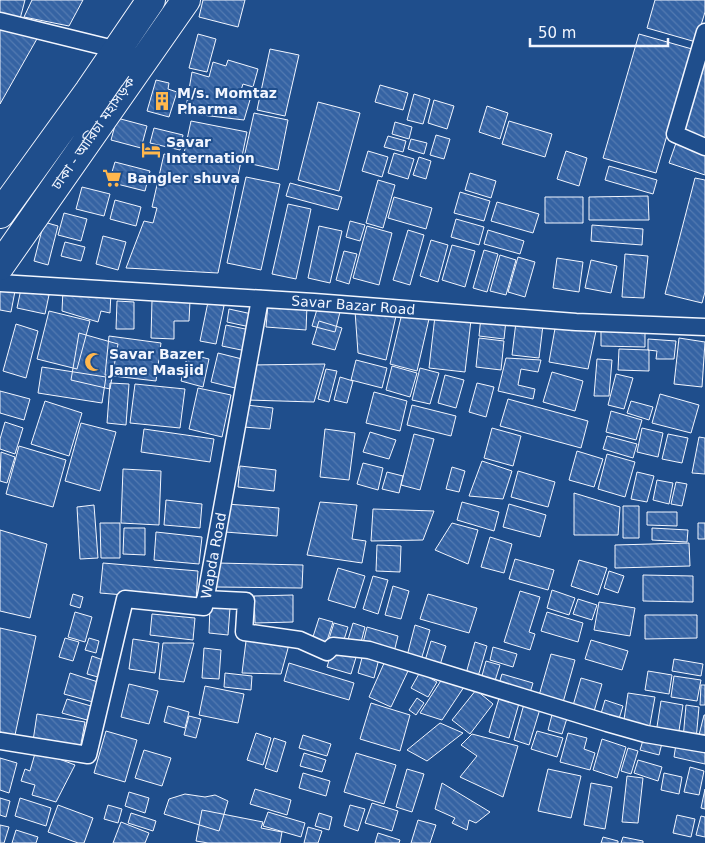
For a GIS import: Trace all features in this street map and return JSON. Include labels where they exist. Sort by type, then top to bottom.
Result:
[{"type":"highway","name":"ঢাকা - আরিচা মহাসড়ক","points":[[0,214],[118,50],[151,0]]},
{"type":"highway","name":"ঢাকা - আরিচা মহাসড়ক","points":[[0,266],[186,0]]},
{"type":"street","points":[[0,21],[118,50]]},
{"type":"street","points":[[705,32],[674,134],[705,147]]},
{"type":"street","name":"Savar Bazar Road","points":[[0,283],[260,299],[576,322],[705,327]]},
{"type":"street","name":"Wapda Road","points":[[0,741],[88,755],[125,599],[204,607],[260,299]]},
{"type":"street","points":[[205,599],[246,601],[244,632],[300,640],[327,652],[333,646],[369,650],[622,728],[705,744]]},
{"type":"building","points":[[0,0],[25,0],[20,19],[0,14]]},
{"type":"building","points":[[32,0],[83,0],[69,26],[24,17]]},
{"type":"building","points":[[203,0],[245,0],[238,27],[199,17]]},
{"type":"building","points":[[655,0],[705,0],[705,12],[696,42],[647,28]]},
{"type":"building","points":[[0,28],[38,37],[0,104]]},
{"type":"building","points":[[198,34],[216,39],[207,72],[189,68]]},
{"type":"building","points":[[639,34],[692,49],[656,173],[603,158]]},
{"type":"building","points":[[270,49],[299,55],[285,116],[257,110]]},
{"type":"building","points":[[705,54],[705,142],[681,131]]},
{"type":"building","points":[[228,60],[258,69],[253,87],[243,84],[241,90],[252,93],[244,120],[185,113],[192,72],[209,77],[213,62],[226,66]]},
{"type":"building","name":"M/s. Momtaz Pharma","points":[[156,80],[169,83],[168,89],[177,92],[169,117],[147,111]]},
{"type":"building","points":[[380,85],[408,93],[403,110],[375,102]]},
{"type":"building","points":[[414,94],[430,99],[423,124],[407,120]]},
{"type":"building","points":[[434,100],[454,106],[447,129],[428,123]]},
{"type":"building","points":[[318,102],[360,113],[339,191],[298,180]]},
{"type":"building","points":[[487,106],[508,113],[500,139],[479,132]]},
{"type":"building","points":[[254,113],[288,120],[278,170],[243,162]]},
{"type":"building","points":[[117,118],[147,126],[141,148],[111,140]]},
{"type":"building","points":[[191,121],[247,132],[218,273],[126,268],[144,221],[153,223],[157,208],[152,207],[164,154],[183,158]]},
{"type":"building","points":[[509,121],[552,134],[545,157],[502,144]]},
{"type":"building","points":[[395,122],[412,127],[409,139],[392,134]]},
{"type":"building","points":[[154,128],[183,135],[180,150],[150,143]]},
{"type":"building","points":[[436,135],[450,139],[444,159],[430,155]]},
{"type":"building","points":[[388,136],[406,141],[403,152],[384,147]]},
{"type":"building","points":[[411,139],[427,143],[424,154],[408,149]]},
{"type":"building","points":[[676,143],[705,152],[705,175],[669,163]]},
{"type":"building","points":[[368,151],[388,157],[382,177],[362,171]]},
{"type":"building","points":[[566,151],[587,158],[579,186],[557,179]]},
{"type":"building","points":[[394,153],[414,159],[408,179],[388,173]]},
{"type":"building","points":[[419,157],[431,161],[426,179],[413,175]]},
{"type":"building","points":[[115,162],[150,171],[145,191],[109,182]]},
{"type":"building","points":[[609,166],[657,180],[653,194],[605,180]]},
{"type":"building","points":[[470,173],[496,181],[491,198],[465,190]]},
{"type":"building","points":[[246,177],[280,184],[261,270],[227,263]]},
{"type":"building","points":[[695,178],[705,180],[705,292],[702,303],[665,294]]},
{"type":"building","points":[[378,180],[395,185],[383,228],[366,223]]},
{"type":"building","points":[[290,183],[342,197],[338,210],[286,196]]},
{"type":"building","points":[[82,187],[110,194],[104,216],[76,209]]},
{"type":"building","points":[[460,192],[490,201],[484,221],[454,213]]},
{"type":"building","points":[[648,196],[649,220],[589,220],[589,197]]},
{"type":"building","points":[[394,197],[432,208],[426,229],[388,218]]},
{"type":"building","points":[[545,197],[583,197],[583,223],[545,223]]},
{"type":"building","points":[[115,200],[141,207],[136,226],[110,219]]},
{"type":"building","points":[[497,202],[539,214],[533,233],[491,221]]},
{"type":"building","points":[[288,204],[311,209],[296,279],[272,274]]},
{"type":"building","points":[[64,213],[87,219],[81,241],[58,235]]},
{"type":"building","points":[[456,219],[484,227],[479,245],[451,237]]},
{"type":"building","points":[[350,221],[365,225],[360,241],[346,237]]},
{"type":"building","points":[[44,222],[58,226],[48,265],[34,261]]},
{"type":"building","points":[[592,225],[643,229],[642,245],[591,241]]},
{"type":"building","points":[[319,226],[342,231],[330,283],[308,278]]},
{"type":"building","points":[[367,226],[392,233],[379,285],[353,278]]},
{"type":"building","points":[[408,230],[424,235],[410,285],[393,280]]},
{"type":"building","points":[[488,230],[524,241],[520,254],[484,244]]},
{"type":"building","points":[[103,236],[126,242],[118,270],[96,264]]},
{"type":"building","points":[[431,240],[448,245],[438,282],[420,276]]},
{"type":"building","points":[[65,242],[85,247],[81,261],[61,256]]},
{"type":"building","points":[[452,245],[475,251],[465,287],[442,280]]},
{"type":"building","points":[[484,250],[498,254],[487,292],[473,288]]},
{"type":"building","points":[[344,251],[357,254],[349,284],[336,280]]},
{"type":"building","points":[[625,254],[648,256],[644,298],[622,297]]},
{"type":"building","points":[[500,255],[516,260],[506,295],[490,291]]},
{"type":"building","points":[[518,257],[535,262],[525,297],[508,292]]},
{"type":"building","points":[[557,258],[583,262],[579,292],[553,288]]},
{"type":"building","points":[[591,260],[617,266],[611,293],[585,288]]},
{"type":"building","points":[[0,288],[15,291],[11,312],[0,310]]},
{"type":"building","points":[[21,289],[49,295],[45,314],[17,308]]},
{"type":"building","points":[[63,290],[111,292],[110,313],[101,311],[98,322],[62,311]]},
{"type":"building","points":[[152,300],[190,301],[189,321],[174,321],[174,339],[151,338]]},
{"type":"building","points":[[117,301],[134,302],[134,329],[116,329]]},
{"type":"building","points":[[208,302],[224,306],[216,344],[200,341]]},
{"type":"building","points":[[268,304],[307,306],[306,330],[266,327]]},
{"type":"building","points":[[318,306],[340,312],[335,332],[312,326]]},
{"type":"building","points":[[229,309],[252,314],[250,327],[227,322]]},
{"type":"building","points":[[49,311],[90,321],[77,369],[37,359]]},
{"type":"building","points":[[355,311],[396,316],[386,360],[358,353]]},
{"type":"building","points":[[402,313],[429,319],[417,371],[390,364]]},
{"type":"building","points":[[435,316],[471,320],[465,372],[429,368]]},
{"type":"building","points":[[481,317],[506,320],[504,339],[479,336]]},
{"type":"building","points":[[319,321],[342,328],[335,350],[312,344]]},
{"type":"building","points":[[516,322],[543,325],[539,358],[512,355]]},
{"type":"building","points":[[556,323],[596,331],[588,369],[549,362]]},
{"type":"building","points":[[16,324],[38,331],[26,378],[3,371]]},
{"type":"building","points":[[226,325],[250,330],[246,351],[222,346]]},
{"type":"building","points":[[601,326],[645,327],[645,347],[601,346]]},
{"type":"building","name":"Savar Bazer Jame Masjid","points":[[79,333],[118,344],[110,389],[71,380]]},
{"type":"building","points":[[109,336],[161,343],[156,381],[105,375]]},
{"type":"building","points":[[479,338],[504,341],[501,370],[476,367]]},
{"type":"building","points":[[679,338],[705,342],[702,387],[674,384]]},
{"type":"building","points":[[648,339],[676,341],[674,359],[656,359],[657,351],[648,350]]},
{"type":"building","points":[[619,349],[649,350],[649,371],[618,370]]},
{"type":"building","points":[[218,353],[242,359],[235,388],[211,382]]},
{"type":"building","points":[[188,354],[209,359],[203,387],[181,381]]},
{"type":"building","points":[[506,358],[541,360],[538,372],[521,369],[518,385],[535,389],[533,399],[498,391]]},
{"type":"building","points":[[597,359],[612,360],[609,396],[594,396]]},
{"type":"building","points":[[356,360],[387,368],[382,388],[351,380]]},
{"type":"building","points":[[325,364],[314,402],[247,400],[250,365]]},
{"type":"building","points":[[392,366],[417,373],[410,397],[386,390]]},
{"type":"building","points":[[42,367],[106,377],[102,403],[38,393]]},
{"type":"building","points":[[420,368],[439,373],[430,404],[412,400]]},
{"type":"building","points":[[326,369],[337,371],[329,402],[318,399]]},
{"type":"building","points":[[552,372],[583,381],[575,411],[543,402]]},
{"type":"building","points":[[616,374],[633,378],[624,409],[608,405]]},
{"type":"building","points":[[445,375],[464,380],[456,408],[438,403]]},
{"type":"building","points":[[340,377],[353,381],[347,403],[334,400]]},
{"type":"building","points":[[110,383],[129,384],[126,425],[107,423]]},
{"type":"building","points":[[477,383],[494,387],[486,417],[469,412]]},
{"type":"building","points":[[135,384],[185,389],[180,428],[130,423]]},
{"type":"building","points":[[198,388],[231,395],[222,437],[189,429]]},
{"type":"building","points":[[0,391],[30,399],[24,420],[0,413]]},
{"type":"building","points":[[374,392],[407,401],[400,431],[366,423]]},
{"type":"building","points":[[660,394],[699,405],[691,433],[652,423]]},
{"type":"building","points":[[508,399],[588,421],[581,448],[500,426]]},
{"type":"building","points":[[45,401],[82,413],[69,456],[31,444]]},
{"type":"building","points":[[631,401],[653,407],[649,420],[627,413]]},
{"type":"building","points":[[246,405],[273,408],[270,429],[243,427]]},
{"type":"building","points":[[412,405],[456,416],[451,436],[407,425]]},
{"type":"building","points":[[611,411],[642,420],[636,440],[606,432]]},
{"type":"building","points":[[5,422],[23,428],[15,454],[0,449],[0,439]]},
{"type":"building","points":[[81,423],[116,432],[100,491],[65,481]]},
{"type":"building","points":[[492,428],[521,436],[513,466],[484,458]]},
{"type":"building","points":[[642,428],[663,433],[658,457],[637,452]]},
{"type":"building","points":[[144,429],[214,439],[210,462],[141,452]]},
{"type":"building","points":[[325,429],[355,433],[349,480],[320,477]]},
{"type":"building","points":[[370,432],[396,440],[389,459],[363,452]]},
{"type":"building","points":[[414,434],[434,439],[420,490],[401,485]]},
{"type":"building","points":[[668,434],[688,438],[682,463],[662,459]]},
{"type":"building","points":[[607,436],[637,444],[633,458],[603,449]]},
{"type":"building","points":[[699,437],[705,438],[705,474],[692,473]]},
{"type":"building","points":[[19,446],[66,460],[53,507],[6,494]]},
{"type":"building","points":[[577,451],[603,459],[594,487],[569,480]]},
{"type":"building","points":[[1,452],[15,457],[7,483],[0,481]]},
{"type":"building","points":[[607,454],[635,462],[625,497],[598,489]]},
{"type":"building","points":[[482,461],[512,471],[503,499],[469,496]]},
{"type":"building","points":[[363,463],[383,468],[378,490],[357,484]]},
{"type":"building","points":[[240,466],[276,470],[274,491],[238,487]]},
{"type":"building","points":[[452,467],[465,471],[459,492],[446,489]]},
{"type":"building","points":[[123,469],[161,471],[159,525],[121,523]]},
{"type":"building","points":[[518,471],[555,482],[548,507],[511,497]]},
{"type":"building","points":[[387,472],[403,476],[399,493],[382,489]]},
{"type":"building","points":[[637,472],[654,476],[647,502],[631,499]]},
{"type":"building","points":[[657,480],[673,483],[669,504],[653,500]]},
{"type":"building","points":[[676,482],[687,484],[682,506],[671,504]]},
{"type":"building","points":[[574,493],[620,507],[618,535],[574,535]]},
{"type":"building","points":[[166,500],[202,504],[200,528],[164,525]]},
{"type":"building","points":[[320,502],[357,505],[352,539],[366,541],[362,563],[307,555]]},
{"type":"building","points":[[462,502],[499,512],[494,531],[457,520]]},
{"type":"building","points":[[227,504],[279,508],[277,536],[225,532]]},
{"type":"building","points":[[509,504],[546,515],[540,537],[503,527]]},
{"type":"building","points":[[94,505],[98,558],[80,559],[77,507]]},
{"type":"building","points":[[623,506],[639,506],[639,538],[623,538]]},
{"type":"building","points":[[373,509],[434,511],[423,540],[371,541]]},
{"type":"building","points":[[647,512],[677,512],[677,526],[647,525]]},
{"type":"building","points":[[100,523],[120,523],[120,558],[101,558]]},
{"type":"building","points":[[452,523],[478,530],[468,564],[435,550]]},
{"type":"building","points":[[698,523],[705,523],[705,539],[698,539]]},
{"type":"building","points":[[124,528],[145,528],[145,555],[123,554]]},
{"type":"building","points":[[652,528],[688,530],[687,542],[652,540]]},
{"type":"building","points":[[0,530],[47,544],[30,618],[0,611]]},
{"type":"building","points":[[156,532],[202,537],[199,564],[154,560]]},
{"type":"building","points":[[490,537],[512,544],[504,573],[481,567]]},
{"type":"building","points":[[689,543],[690,566],[615,568],[615,545]]},
{"type":"building","points":[[377,545],[401,546],[400,572],[376,571]]},
{"type":"building","points":[[515,559],[554,570],[548,590],[509,579]]},
{"type":"building","points":[[579,560],[607,568],[598,595],[571,586]]},
{"type":"building","points":[[103,563],[198,571],[196,601],[100,593]]},
{"type":"building","points":[[217,563],[303,565],[302,588],[216,587]]},
{"type":"building","points":[[338,568],[365,576],[355,608],[328,600]]},
{"type":"building","points":[[609,571],[624,576],[618,593],[604,588]]},
{"type":"building","points":[[643,575],[693,576],[693,602],[643,601]]},
{"type":"building","points":[[373,576],[388,580],[378,614],[363,609]]},
{"type":"building","points":[[393,586],[409,591],[401,619],[385,615]]},
{"type":"building","points":[[552,590],[575,598],[569,615],[547,608]]},
{"type":"building","points":[[520,591],[540,597],[529,632],[535,634],[530,650],[504,642]]},
{"type":"building","points":[[73,594],[83,597],[80,608],[70,605]]},
{"type":"building","points":[[428,594],[477,608],[469,633],[420,619]]},
{"type":"building","points":[[293,595],[293,622],[255,623],[254,596]]},
{"type":"building","points":[[578,599],[597,605],[592,620],[573,614]]},
{"type":"building","points":[[599,602],[635,608],[630,636],[594,630]]},
{"type":"building","points":[[210,606],[230,608],[228,635],[209,633]]},
{"type":"building","points":[[75,612],[92,617],[85,642],[68,637]]},
{"type":"building","points":[[547,612],[583,623],[578,642],[541,631]]},
{"type":"building","points":[[152,614],[195,618],[193,640],[150,635]]},
{"type":"building","points":[[645,615],[697,615],[697,638],[645,639]]},
{"type":"building","points":[[319,618],[333,622],[325,647],[311,643]]},
{"type":"building","points":[[334,623],[348,627],[342,646],[328,642]]},
{"type":"building","points":[[353,623],[365,627],[360,646],[347,643]]},
{"type":"building","points":[[415,625],[430,630],[421,660],[407,656]]},
{"type":"building","points":[[367,627],[398,636],[394,652],[363,643]]},
{"type":"building","points":[[0,628],[36,636],[15,735],[0,732]]},
{"type":"building","points":[[65,638],[79,642],[73,661],[59,657]]},
{"type":"building","points":[[89,638],[99,641],[96,653],[85,650]]},
{"type":"building","points":[[133,639],[159,643],[155,673],[129,669]]},
{"type":"building","points":[[591,640],[628,651],[622,670],[585,659]]},
{"type":"building","points":[[246,641],[290,641],[281,674],[242,673]]},
{"type":"building","points":[[431,641],[446,646],[439,668],[424,664]]},
{"type":"building","points":[[475,642],[487,646],[477,680],[465,677]]},
{"type":"building","points":[[163,643],[194,643],[184,682],[159,679]]},
{"type":"building","points":[[333,647],[357,654],[351,674],[327,667]]},
{"type":"building","points":[[493,647],[517,654],[513,667],[490,660]]},
{"type":"building","points":[[204,648],[221,650],[219,679],[202,678]]},
{"type":"building","points":[[363,654],[379,659],[374,678],[358,673]]},
{"type":"building","points":[[551,654],[575,660],[562,706],[538,699]]},
{"type":"building","points":[[92,656],[103,660],[98,677],[87,674]]},
{"type":"building","points":[[674,659],[703,664],[701,676],[672,671]]},
{"type":"building","points":[[385,661],[408,671],[391,707],[369,697]]},
{"type":"building","points":[[486,661],[500,665],[493,687],[480,683]]},
{"type":"building","points":[[289,663],[354,683],[349,700],[284,681]]},
{"type":"building","points":[[648,671],[672,675],[669,694],[645,690]]},
{"type":"building","points":[[420,672],[437,682],[428,697],[411,688]]},
{"type":"building","points":[[70,673],[98,682],[93,702],[64,694]]},
{"type":"building","points":[[225,673],[252,676],[251,690],[224,687]]},
{"type":"building","points":[[502,674],[533,683],[529,696],[498,687]]},
{"type":"building","points":[[444,676],[466,684],[442,720],[420,713]]},
{"type":"building","points":[[674,676],[701,680],[697,701],[671,697]]},
{"type":"building","points":[[581,678],[602,684],[593,715],[572,709]]},
{"type":"building","points":[[129,684],[158,691],[149,724],[121,717]]},
{"type":"building","points":[[701,685],[705,685],[705,705],[700,705]]},
{"type":"building","points":[[205,686],[244,694],[238,723],[199,715]]},
{"type":"building","points":[[476,690],[493,704],[470,734],[452,720]]},
{"type":"building","points":[[628,693],[655,697],[649,730],[623,726]]},
{"type":"building","points":[[500,695],[520,700],[509,738],[489,732]]},
{"type":"building","points":[[417,698],[424,703],[416,715],[409,710]]},
{"type":"building","points":[[67,699],[91,706],[87,720],[62,713]]},
{"type":"building","points":[[605,700],[623,706],[618,722],[600,717]]},
{"type":"building","points":[[661,701],[683,705],[678,737],[656,733]]},
{"type":"building","points":[[371,703],[410,715],[400,751],[360,739]]},
{"type":"building","points":[[524,704],[540,709],[529,745],[514,740]]},
{"type":"building","points":[[686,705],[699,707],[696,740],[683,739]]},
{"type":"building","points":[[168,706],[189,712],[185,728],[164,722]]},
{"type":"building","points":[[553,711],[568,715],[562,734],[548,730]]},
{"type":"building","points":[[37,714],[85,722],[80,749],[33,741]]},
{"type":"building","points":[[705,715],[705,736],[699,735]]},
{"type":"building","points":[[189,716],[201,719],[196,738],[184,735]]},
{"type":"building","points":[[440,723],[463,733],[427,761],[407,750]]},
{"type":"building","points":[[106,731],[137,740],[125,782],[94,773]]},
{"type":"building","points":[[537,731],[563,738],[557,757],[531,749]]},
{"type":"building","points":[[256,733],[271,738],[263,765],[247,760]]},
{"type":"building","points":[[568,733],[587,738],[584,749],[595,753],[590,770],[560,762]]},
{"type":"building","points":[[472,734],[518,746],[503,797],[460,777],[477,756],[461,745]]},
{"type":"building","points":[[303,735],[331,744],[327,756],[299,748]]},
{"type":"building","points":[[644,737],[662,743],[659,755],[640,750]]},
{"type":"building","points":[[274,738],[286,742],[277,772],[265,768]]},
{"type":"building","points":[[602,739],[626,747],[617,778],[593,770]]},
{"type":"building","points":[[676,744],[705,751],[705,764],[674,757]]},
{"type":"building","points":[[628,748],[638,751],[631,774],[621,771]]},
{"type":"building","points":[[36,750],[75,765],[56,802],[32,795],[35,785],[21,781],[25,769],[30,771]]},
{"type":"building","points":[[144,750],[171,758],[162,786],[135,778]]},
{"type":"building","points":[[304,753],[326,760],[322,772],[300,766]]},
{"type":"building","points":[[356,753],[396,765],[384,804],[344,792]]},
{"type":"building","points":[[0,758],[17,763],[9,793],[0,790]]},
{"type":"building","points":[[638,760],[662,767],[658,781],[634,773]]},
{"type":"building","points":[[690,767],[704,771],[699,795],[684,792]]},
{"type":"building","points":[[407,769],[424,774],[412,812],[396,807]]},
{"type":"building","points":[[548,769],[581,776],[571,818],[538,811]]},
{"type":"building","points":[[303,773],[330,781],[326,796],[299,788]]},
{"type":"building","points":[[664,773],[682,777],[679,794],[661,790]]},
{"type":"building","points":[[627,776],[643,778],[638,823],[622,822]]},
{"type":"building","points":[[442,783],[490,812],[476,823],[469,820],[467,830],[452,823],[455,818],[435,809]]},
{"type":"building","points":[[591,783],[612,787],[605,829],[584,825]]},
{"type":"building","points":[[255,789],[291,800],[287,815],[250,804]]},
{"type":"building","points":[[705,789],[705,809],[701,808]]},
{"type":"building","points":[[129,792],[149,798],[145,813],[125,806]]},
{"type":"building","points":[[185,794],[205,797],[215,795],[228,801],[219,831],[164,814],[169,799]]},
{"type":"building","points":[[0,798],[10,801],[6,817],[0,815]]},
{"type":"building","points":[[20,798],[51,808],[46,826],[15,816]]},
{"type":"building","points":[[372,803],[398,811],[392,831],[365,823]]},
{"type":"building","points":[[58,805],[93,818],[84,843],[78,843],[48,832]]},
{"type":"building","points":[[108,805],[122,809],[118,823],[104,819]]},
{"type":"building","points":[[350,805],[365,809],[358,831],[344,826]]},
{"type":"building","points":[[202,810],[263,822],[261,828],[282,832],[280,843],[208,843],[196,841]]},
{"type":"building","points":[[268,812],[305,823],[301,837],[263,826]]},
{"type":"building","points":[[131,813],[156,821],[153,831],[128,823]]},
{"type":"building","points":[[319,813],[332,817],[329,830],[315,826]]},
{"type":"building","points":[[677,815],[695,819],[691,837],[673,833]]},
{"type":"building","points":[[701,816],[705,817],[705,837],[696,835]]},
{"type":"building","points":[[418,820],[436,825],[430,843],[411,843]]},
{"type":"building","points":[[121,822],[149,833],[145,843],[113,843]]},
{"type":"building","points":[[0,825],[9,827],[4,843],[0,843]]},
{"type":"building","points":[[308,827],[322,831],[318,843],[304,843]]},
{"type":"building","points":[[16,830],[38,837],[36,843],[12,843]]},
{"type":"building","points":[[378,833],[400,840],[399,843],[375,843]]},
{"type":"building","points":[[603,837],[618,841],[618,843],[601,843]]},
{"type":"building","points":[[623,837],[643,841],[643,843],[621,843]]},
{"type":"place","name":"M/s. Momtaz Pharma","points":[[162,101]]},
{"type":"place","name":"Savar Internation","points":[[151,150]]},
{"type":"place","name":"Bangler shuva","points":[[112,178]]},
{"type":"place","name":"Savar Bazer Jame Masjid","points":[[94,362]]}]
